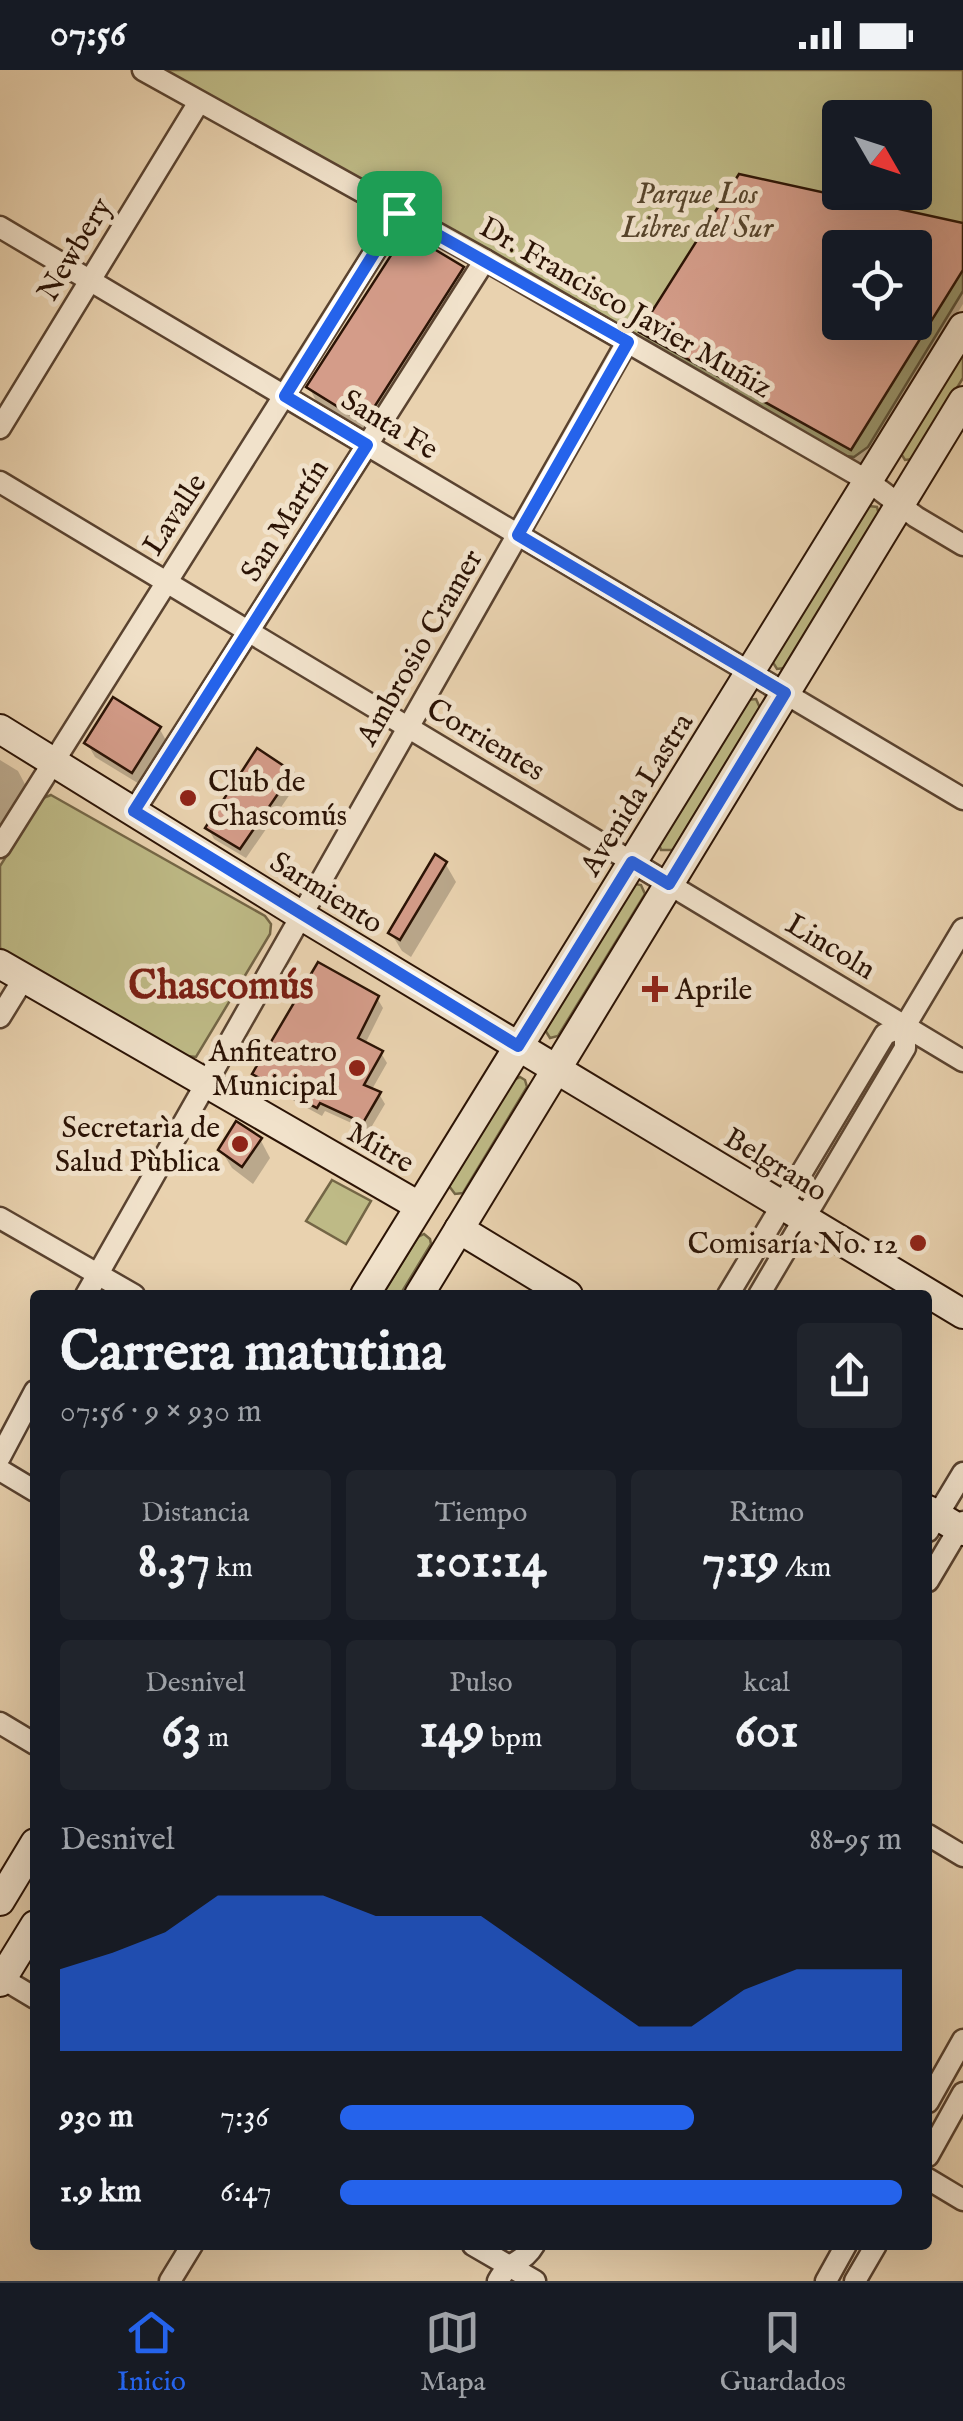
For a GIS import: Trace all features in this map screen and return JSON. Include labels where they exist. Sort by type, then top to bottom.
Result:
[{"type":"main road","name":"Avenida Lastra","points":[[368,1290],[963,327]]},
{"type":"main road","points":[[422,1290],[963,402]]},
{"type":"main road","name":"Sarmiento","points":[[0,729],[556,1070]]},
{"type":"main road","name":"Mitre","points":[[12,971],[419,1206],[418,1219],[429,1231],[446,1236],[459,1229]]},
{"type":"main road","name":"Belgrano","points":[[556,1070],[923,1290]]},
{"type":"main road","points":[[459,1229],[560,1290]]},
{"type":"main road","name":"Belgrano","points":[[932,1295],[963,1314]]},
{"type":"main road","points":[[0,1901],[30,1851]]},
{"type":"main road","points":[[1,1979],[30,1933]]},
{"type":"street","name":"Dr. Francisco Javier Muñiz","points":[[143,70],[628,342],[868,481],[963,544]]},
{"type":"street","name":"Newbery","points":[[0,428],[199,102]]},
{"type":"street","name":"Lavalle","points":[[0,848],[399,213]]},
{"type":"street","name":"Santa Fe","points":[[0,227],[963,799]]},
{"type":"street","name":"San Martín","points":[[134,811],[484,260]]},
{"type":"street","name":"Ambrosio Cramer","points":[[89,1290],[628,342]]},
{"type":"street","name":"Corrientes","points":[[0,482],[669,884]]},
{"type":"street","name":"Lincoln","points":[[669,884],[963,1060]]},
{"type":"street","points":[[732,1290],[793,1212],[905,1048],[905,1026],[963,929]]},
{"type":"street","points":[[0,1017],[12,971]]},
{"type":"street","points":[[761,1290],[793,1212]]},
{"type":"street","points":[[0,1218],[125,1290]]},
{"type":"street","points":[[0,1456],[30,1400]]},
{"type":"street","points":[[0,1470],[30,1488]]},
{"type":"street","points":[[932,1568],[963,1473]]},
{"type":"street","points":[[0,1723],[30,1741]]},
{"type":"street","points":[[932,1837],[963,1856]]},
{"type":"street","points":[[1,1979],[30,1995]]},
{"type":"street","points":[[932,2095],[963,2040]]},
{"type":"street","points":[[932,2149],[963,2093]]},
{"type":"street","points":[[932,2181],[963,2200]]},
{"type":"street","points":[[170,2281],[189,2250]]},
{"type":"street","points":[[502,2263],[528,2256],[531,2250]]},
{"type":"street","points":[[826,2281],[843,2250]]},
{"type":"street","points":[[855,2281],[873,2250]]},
{"type":"street","points":[[502,2263],[535,2281]]},
{"type":"green space","name":"Parque Los Libres del Sur","points":[[162,70],[963,70],[963,291],[868,447],[854,457],[846,456]]},
{"type":"green space","points":[[963,349],[963,378],[913,459],[905,460],[900,452]]},
{"type":"green space","points":[[869,506],[877,507],[879,515],[785,668],[777,669],[772,661]]},
{"type":"green space","points":[[756,699],[760,708],[673,850],[661,850],[659,844],[747,700]]},
{"type":"green space","points":[[51,795],[265,916],[271,924],[270,934],[196,1057],[187,1056],[0,948],[0,866],[43,798]]},
{"type":"green space","points":[[635,884],[641,885],[645,894],[558,1036],[550,1038],[545,1030]]},
{"type":"green space","points":[[520,1077],[527,1087],[463,1193],[455,1194],[449,1186],[514,1080]]},
{"type":"green space","points":[[332,1180],[371,1201],[346,1244],[306,1221]]},
{"type":"green space","points":[[424,1234],[431,1244],[403,1290],[385,1290],[418,1237]]},
{"type":"building","points":[[739,174],[822,192],[822,210],[904,210],[963,223],[963,270],[932,320],[932,230],[822,230],[822,340],[919,340],[851,450],[639,332]]},
{"type":"building","points":[[406,232],[464,267],[364,423],[306,387]]},
{"type":"building","points":[[113,697],[161,727],[132,773],[84,743]]},
{"type":"building","points":[[257,748],[293,772],[240,849],[205,828]]},
{"type":"building","points":[[435,854],[447,862],[400,940],[388,933]]},
{"type":"building","points":[[318,962],[379,996],[358,1038],[383,1051],[364,1085],[381,1092],[363,1123],[320,1103],[317,1108],[252,1074]]},
{"type":"building","name":"Secretarìa de Salud Pùblica","points":[[236,1121],[262,1138],[242,1167],[218,1150]]},
{"type":"place","name":"Club de Chascomús","points":[[188,798]]},
{"type":"place","name":"Aprile","points":[[655,989]]},
{"type":"place","name":"Anfiteatro Municipal","points":[[357,1068]]},
{"type":"place","name":"Secretarìa de Salud Pùblica","points":[[240,1144]]},
{"type":"place","name":"Comisaría No. 12","points":[[918,1243]]},
{"type":"district","name":"Chascomús","points":[[221,984]]},
{"type":"route","points":[[399,213],[628,342],[518,535],[785,693],[669,884],[632,862],[518,1046],[134,811],[367,445],[285,396],[399,213]]}]
